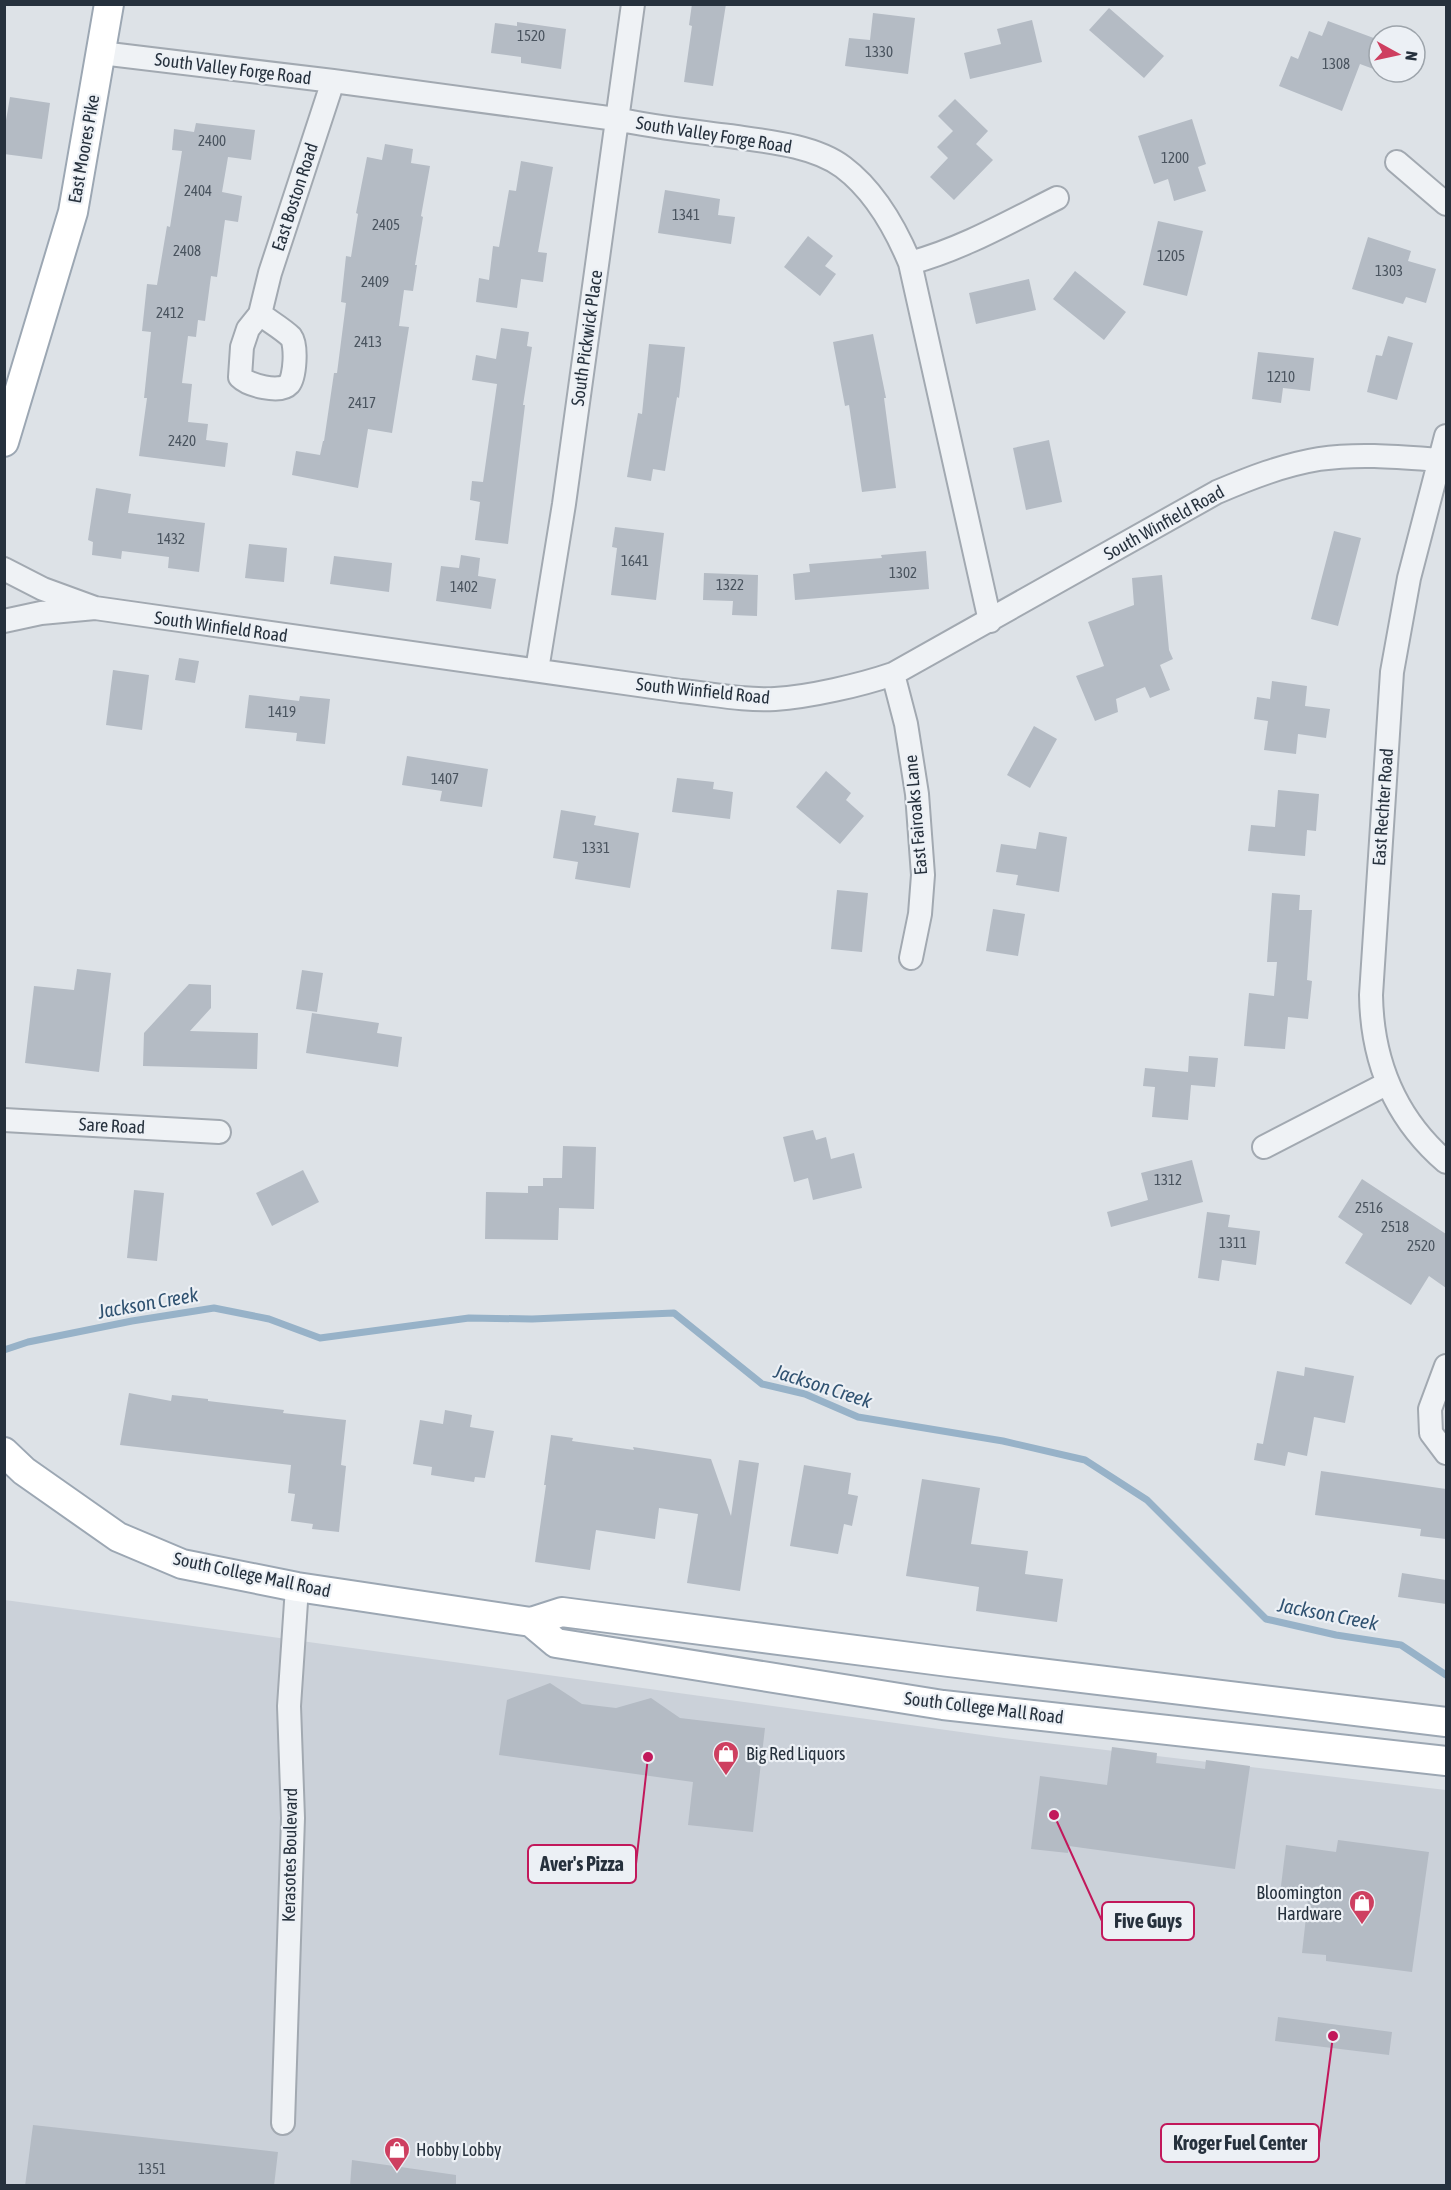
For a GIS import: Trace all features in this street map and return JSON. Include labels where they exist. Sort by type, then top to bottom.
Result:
[{"type":"main road","name":"East Moores Pike","points":[[4,442],[73,212],[109,4]]},
{"type":"main road","name":"East Moores Pike","points":[[4,379],[49,290]]},
{"type":"main road","name":"South College Mall Road","points":[[7,1458],[118,1537],[182,1564],[297,1587],[531,1622],[562,1612],[949,1662],[1446,1722]]},
{"type":"main road","name":"South College Mall Road","points":[[531,1622],[556,1643],[944,1705],[1446,1761]]},
{"type":"main road","points":[[944,1705],[949,1662]]},
{"type":"street","name":"South Pickwick Place","points":[[537,670],[567,481],[633,4]]},
{"type":"street","name":"South Valley Forge Road","points":[[101,53],[333,81],[767,141],[793,147],[842,166],[876,201],[900,238],[910,263],[990,621]]},
{"type":"street","name":"East Boston Road","points":[[260,314],[270,273],[333,81]]},
{"type":"street","points":[[1397,162],[1446,204]]},
{"type":"street","points":[[910,263],[934,257],[967,243],[1057,198]]},
{"type":"street","name":"East Rechter Road","points":[[1446,436],[1409,578],[1392,672],[1371,995],[1375,1046],[1388,1083],[1411,1125],[1430,1148],[1446,1162]]},
{"type":"street","name":"South Winfield Road","points":[[4,570],[43,589],[95,608],[128,615],[681,691],[752,699],[776,699],[871,681],[893,674],[1217,492],[1256,476],[1319,459],[1380,456],[1440,460]]},
{"type":"street","name":"South Winfield Road","points":[[4,621],[41,613],[95,608]]},
{"type":"street","name":"East Fairoaks Lane","points":[[893,674],[906,724],[917,794],[923,875],[920,914],[910,958]]},
{"type":"street","points":[[1264,1147],[1388,1083]]},
{"type":"street","name":"Sare Road","points":[[4,1120],[219,1132]]},
{"type":"street","points":[[1446,1366],[1430,1409],[1431,1433],[1446,1453]]},
{"type":"street","name":"Kerasotes Boulevard","points":[[283,2123],[293,1818],[289,1706],[297,1587]]},
{"type":"shaded area","points":[[5,1600],[1004,1738],[1446,1790],[1446,2185],[5,2186]]},
{"type":"building","points":[[692,4],[726,4],[713,86],[684,82],[692,26],[689,25]]},
{"type":"building","points":[[1109,8],[1164,56],[1144,78],[1089,30]]},
{"type":"building","points":[[873,13],[915,18],[908,74],[845,66],[849,38],[870,40]]},
{"type":"building","points":[[1032,20],[1042,62],[970,79],[964,53],[1001,44],[997,29]]},
{"type":"building","points":[[1328,21],[1367,36],[1367,67],[1360,64],[1342,111],[1279,86],[1291,56],[1298,59],[1309,31],[1322,36]]},
{"type":"building","points":[[517,22],[566,29],[561,69],[521,63],[521,57],[491,53],[495,23],[517,26]]},
{"type":"building","points":[[10,97],[50,103],[42,159],[4,154],[4,132]]},
{"type":"building","points":[[955,99],[988,131],[976,144],[993,160],[954,200],[930,177],[948,158],[937,147],[953,131],[938,116]]},
{"type":"building","points":[[1192,119],[1206,164],[1198,167],[1206,191],[1174,201],[1168,179],[1154,184],[1138,136]]},
{"type":"building","points":[[196,123],[255,130],[251,160],[228,157],[222,192],[242,196],[238,222],[225,220],[217,277],[211,276],[205,321],[198,320],[196,337],[188,336],[182,383],[192,384],[188,422],[208,424],[206,440],[228,443],[225,467],[139,456],[147,398],[144,398],[151,332],[142,331],[147,284],[157,285],[167,226],[170,227],[182,151],[172,150],[174,129],[194,132]]},
{"type":"building","points":[[385,144],[413,149],[411,163],[430,166],[421,216],[423,217],[413,291],[404,290],[399,326],[409,327],[392,433],[368,429],[358,488],[292,475],[296,451],[320,455],[324,441],[334,373],[337,373],[346,303],[341,302],[346,256],[351,257],[358,214],[356,213],[367,157],[382,160]]},
{"type":"building","points":[[521,161],[553,167],[538,252],[547,253],[543,282],[521,279],[517,308],[476,302],[479,278],[489,280],[493,246],[499,247],[509,190],[516,191]]},
{"type":"building","points":[[665,190],[720,199],[718,215],[735,217],[731,244],[658,233]]},
{"type":"building","points":[[1158,221],[1203,231],[1187,296],[1143,285]]},
{"type":"building","points":[[808,236],[833,256],[825,266],[836,274],[820,296],[784,267]]},
{"type":"building","points":[[1368,237],[1411,251],[1408,261],[1436,269],[1426,303],[1406,297],[1403,304],[1352,289]]},
{"type":"building","points":[[1075,271],[1126,312],[1104,340],[1053,299]]},
{"type":"building","points":[[1029,279],[1036,310],[976,324],[969,293]]},
{"type":"building","points":[[501,328],[529,332],[527,346],[532,347],[523,405],[525,405],[508,544],[475,540],[480,502],[470,500],[472,481],[483,482],[497,384],[472,380],[476,355],[496,359]]},
{"type":"building","points":[[873,334],[886,398],[884,398],[896,488],[862,492],[849,405],[845,406],[833,342]]},
{"type":"building","points":[[1388,336],[1413,343],[1397,400],[1367,392],[1376,355],[1382,356]]},
{"type":"building","points":[[649,344],[685,347],[679,398],[677,397],[665,471],[653,469],[651,481],[627,477],[638,413],[642,414]]},
{"type":"building","points":[[1258,352],[1314,358],[1310,391],[1283,388],[1281,403],[1252,399]]},
{"type":"building","points":[[1049,440],[1062,502],[1026,510],[1013,448]]},
{"type":"building","points":[[96,488],[131,494],[128,513],[205,523],[199,572],[168,568],[169,557],[122,551],[121,559],[92,555],[93,542],[88,540]]},
{"type":"building","points":[[615,527],[664,533],[656,600],[611,595],[617,548],[612,547]]},
{"type":"building","points":[[1334,531],[1361,538],[1338,626],[1311,619]]},
{"type":"building","points":[[249,544],[287,548],[284,582],[245,578]]},
{"type":"building","points":[[926,551],[929,589],[795,600],[793,574],[810,572],[809,564],[882,558],[881,555]]},
{"type":"building","points":[[461,555],[480,558],[478,576],[496,579],[491,609],[436,601],[441,566],[459,568]]},
{"type":"building","points":[[334,556],[392,563],[389,592],[330,584]]},
{"type":"building","points":[[704,573],[758,575],[757,616],[732,615],[733,601],[703,600]]},
{"type":"building","points":[[1162,575],[1169,650],[1173,659],[1160,665],[1170,690],[1150,698],[1145,687],[1116,699],[1118,712],[1095,721],[1076,676],[1104,666],[1088,622],[1134,605],[1132,578]]},
{"type":"building","points":[[179,658],[199,661],[195,683],[175,680]]},
{"type":"building","points":[[113,670],[149,675],[142,730],[106,725]]},
{"type":"building","points":[[1272,681],[1307,686],[1305,706],[1330,709],[1326,738],[1298,734],[1296,754],[1264,750],[1268,721],[1254,719],[1257,697],[1270,699]]},
{"type":"building","points":[[249,695],[299,701],[300,696],[330,699],[325,744],[296,741],[297,733],[245,728]]},
{"type":"building","points":[[1034,726],[1057,739],[1030,788],[1007,775]]},
{"type":"building","points":[[407,756],[488,769],[482,807],[440,801],[442,791],[402,785]]},
{"type":"building","points":[[826,771],[851,793],[846,800],[864,816],[840,844],[796,807]]},
{"type":"building","points":[[677,778],[714,782],[713,789],[733,792],[730,819],[672,812]]},
{"type":"building","points":[[1278,790],[1319,794],[1316,831],[1307,830],[1305,856],[1248,851],[1251,825],[1275,827]]},
{"type":"building","points":[[561,810],[596,816],[594,825],[639,833],[630,888],[575,879],[578,862],[553,858]]},
{"type":"building","points":[[1039,832],[1067,837],[1059,892],[1016,885],[1018,875],[996,872],[1001,844],[1036,849]]},
{"type":"building","points":[[837,890],[868,893],[862,952],[831,949]]},
{"type":"building","points":[[1272,893],[1300,895],[1299,910],[1312,910],[1307,980],[1312,981],[1308,1019],[1288,1017],[1285,1049],[1244,1046],[1249,993],[1274,996],[1277,962],[1267,962]]},
{"type":"building","points":[[993,909],[1025,914],[1018,956],[986,951]]},
{"type":"building","points":[[77,969],[111,973],[99,1072],[25,1063],[34,986],[74,990]]},
{"type":"building","points":[[302,970],[323,973],[317,1012],[296,1009]]},
{"type":"building","points":[[189,984],[211,985],[211,1008],[190,1031],[258,1033],[257,1069],[143,1066],[144,1033]]},
{"type":"building","points":[[312,1013],[379,1023],[377,1033],[402,1037],[398,1067],[306,1053]]},
{"type":"building","points":[[1189,1056],[1218,1058],[1215,1087],[1191,1085],[1188,1120],[1152,1117],[1155,1087],[1143,1086],[1145,1068],[1188,1072]]},
{"type":"building","points":[[813,1130],[816,1140],[826,1137],[831,1159],[854,1153],[862,1188],[813,1200],[808,1178],[794,1182],[783,1137]]},
{"type":"building","points":[[563,1146],[596,1147],[594,1209],[559,1208],[558,1240],[485,1239],[486,1192],[528,1193],[528,1186],[543,1186],[543,1178],[562,1178]]},
{"type":"building","points":[[1192,1160],[1203,1202],[1111,1227],[1107,1212],[1148,1200],[1141,1173]]},
{"type":"building","points":[[303,1170],[319,1202],[272,1226],[256,1193]]},
{"type":"building","points":[[1362,1179],[1446,1234],[1446,1288],[1429,1276],[1411,1305],[1345,1263],[1363,1234],[1338,1217]]},
{"type":"building","points":[[134,1190],[164,1193],[157,1261],[127,1258]]},
{"type":"building","points":[[1207,1212],[1230,1215],[1228,1227],[1260,1231],[1256,1265],[1222,1260],[1219,1281],[1198,1278]]},
{"type":"building","points":[[1305,1367],[1354,1376],[1345,1423],[1314,1417],[1307,1456],[1288,1452],[1285,1466],[1254,1460],[1257,1443],[1263,1444],[1277,1371],[1304,1376]]},
{"type":"building","points":[[129,1393],[171,1401],[172,1395],[208,1399],[208,1401],[284,1410],[283,1413],[346,1420],[341,1465],[346,1466],[339,1532],[312,1529],[313,1524],[291,1521],[295,1494],[288,1493],[291,1465],[120,1445]]},
{"type":"building","points":[[445,1410],[472,1415],[470,1427],[494,1431],[485,1478],[475,1477],[474,1482],[431,1475],[432,1467],[413,1464],[420,1420],[443,1424]]},
{"type":"building","points":[[551,1435],[573,1438],[572,1441],[634,1450],[633,1447],[711,1459],[731,1516],[739,1460],[759,1463],[740,1591],[687,1583],[698,1514],[659,1508],[655,1539],[596,1530],[590,1570],[535,1562]]},
{"type":"building","points":[[804,1465],[851,1473],[848,1494],[858,1496],[852,1526],[844,1524],[838,1554],[790,1546]]},
{"type":"building","points":[[1321,1471],[1446,1489],[1446,1539],[1420,1536],[1421,1529],[1315,1515]]},
{"type":"building","points":[[922,1479],[980,1488],[971,1544],[1028,1551],[1025,1574],[1063,1579],[1057,1622],[976,1611],[979,1587],[906,1576]]},
{"type":"building","points":[[1402,1573],[1446,1580],[1446,1604],[1398,1597]]},
{"type":"building","points":[[550,1683],[582,1704],[616,1708],[651,1698],[680,1718],[765,1728],[753,1832],[688,1825],[693,1782],[499,1755],[507,1700]]},
{"type":"building","points":[[1112,1747],[1157,1753],[1156,1763],[1205,1769],[1206,1760],[1250,1766],[1235,1869],[1069,1846],[1068,1853],[1031,1849],[1040,1776],[1107,1785]]},
{"type":"building","name":"Bloomington Hardware","points":[[1338,1840],[1429,1852],[1412,1972],[1326,1961],[1326,1955],[1302,1953],[1308,1899],[1280,1894],[1286,1845],[1336,1852]]},
{"type":"building","points":[[1278,2017],[1392,2032],[1389,2055],[1275,2041]]},
{"type":"building","points":[[33,2125],[278,2152],[274,2186],[25,2186]]},
{"type":"building","name":"Hobby Lobby","points":[[352,2160],[456,2175],[456,2186],[350,2186]]},
{"type":"waterway","name":"Jackson Creek","points":[[4,1350],[28,1342],[132,1321],[214,1308],[269,1319],[320,1338],[469,1318],[532,1319],[674,1313],[762,1384],[805,1394],[858,1417],[1003,1441],[1085,1460],[1147,1500],[1266,1619],[1336,1635],[1401,1645],[1446,1675]]},
{"type":"place","name":"Aver's Pizza","points":[[648,1757]]},
{"type":"place","name":"Big Red Liquors","points":[[726,1777]]},
{"type":"place","name":"Five Guys","points":[[1054,1815]]},
{"type":"place","name":"Bloomington Hardware","points":[[1362,1926]]},
{"type":"place","name":"Kroger Fuel Center","points":[[1333,2036]]},
{"type":"place","name":"Hobby Lobby","points":[[397,2173]]}]
